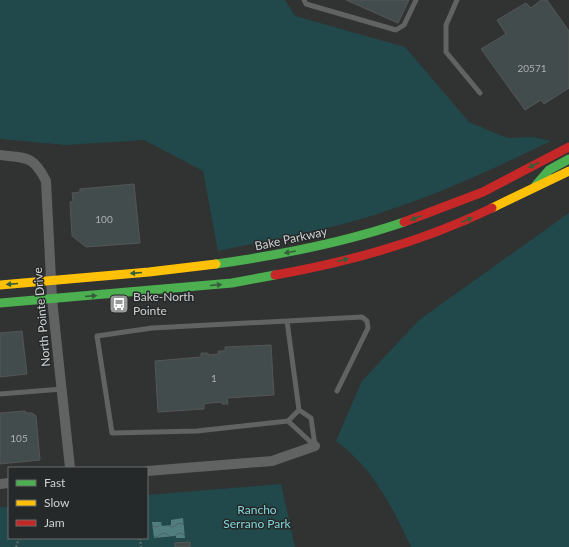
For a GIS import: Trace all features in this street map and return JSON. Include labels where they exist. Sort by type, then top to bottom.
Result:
[{"type":"main road","name":"Bake Parkway","points":[[0,285],[230,263],[300,251],[393,226],[483,192],[569,148]]},
{"type":"main road","points":[[532,190],[549,170],[569,159]]},
{"type":"main road","points":[[0,303],[232,283],[303,270],[398,245],[467,220],[569,171]]},
{"type":"street","name":"North Pointe Drive","points":[[0,155],[27,158],[38,166],[46,181],[52,299],[70,467]]},
{"type":"street","points":[[148,471],[272,461],[315,446]]},
{"type":"lane","points":[[304,0],[306,4],[396,30],[404,25],[416,0]]},
{"type":"lane","points":[[457,0],[446,25],[446,52],[480,93]]},
{"type":"lane","points":[[299,410],[288,421],[197,431],[112,433],[97,336],[152,328],[362,317],[367,321],[368,328],[337,391]]},
{"type":"lane","points":[[287,321],[299,410],[311,418],[315,446]]},
{"type":"lane","points":[[0,394],[62,389]]},
{"type":"lane","points":[[288,421],[315,446]]},
{"type":"green space","points":[[0,0],[285,0],[295,16],[405,47],[469,122],[507,138],[532,137],[551,141],[453,186],[371,216],[306,233],[218,251],[203,171],[144,140],[66,145],[0,139]]},
{"type":"green space","points":[[569,213],[569,547],[411,547],[389,503],[371,476],[361,463],[336,441],[362,381],[419,320]]},
{"type":"green space","name":"Rancho Serrano Park","points":[[281,484],[295,547],[0,547],[0,507],[8,507],[8,539],[148,539],[148,495]]},
{"type":"water","points":[[183,518],[185,538],[176,538],[176,536],[154,538],[152,522],[161,522],[162,526],[171,525],[171,520]]},
{"type":"building","points":[[346,0],[409,0],[398,23]]},
{"type":"building","points":[[541,0],[547,0],[569,31],[569,88],[544,104],[541,100],[525,110],[481,49],[506,34],[497,20],[526,3],[531,8]]},
{"type":"building","points":[[134,184],[140,243],[86,247],[72,236],[70,202],[73,201],[72,193],[80,192],[80,189]]},
{"type":"building","points":[[22,331],[27,374],[0,377],[0,333]]},
{"type":"building","points":[[271,345],[274,395],[227,398],[228,404],[222,404],[222,402],[204,404],[204,409],[158,412],[155,361],[201,357],[201,353],[208,353],[208,355],[219,354],[218,351],[225,351],[225,347]]},
{"type":"building","points":[[25,411],[26,413],[32,413],[36,416],[40,460],[0,464],[0,413]]},
{"type":"building","points":[[190,542],[190,547],[175,547],[175,543]]},
{"type":"traffic: fast","points":[[536,185],[549,170],[569,159]]},
{"type":"traffic: fast","points":[[216,264],[311,248],[404,222]]},
{"type":"traffic: fast","points":[[0,303],[232,283],[275,275]]},
{"type":"traffic: slow","points":[[492,208],[569,171]]},
{"type":"traffic: slow","points":[[0,285],[149,272],[216,264]]},
{"type":"traffic: jam","points":[[404,222],[483,192],[569,147]]},
{"type":"traffic: jam","points":[[275,275],[331,264],[386,249],[440,231],[492,208]]},
{"type":"place","name":"Bake-North Pointe","points":[[119,304]]}]
